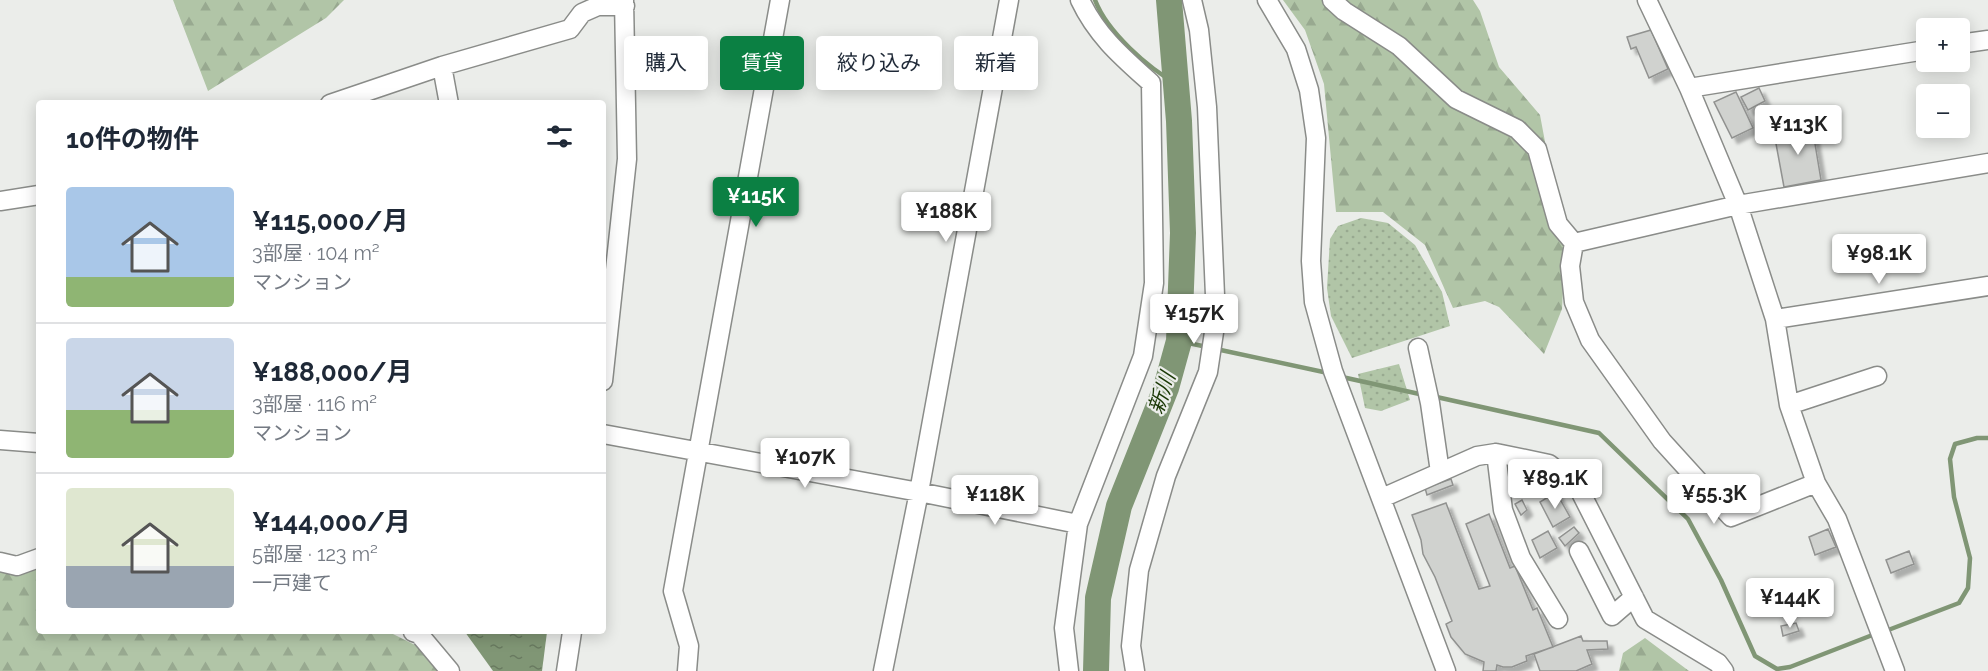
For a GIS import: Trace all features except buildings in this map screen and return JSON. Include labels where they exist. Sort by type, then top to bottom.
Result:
[{"type":"street","points":[[687,671],[689,646],[673,591],[780,0]]},
{"type":"street","points":[[884,671],[1009,0]]},
{"type":"street","points":[[1069,671],[1064,628],[1077,524],[1143,356],[1154,283],[1151,83],[1106,42],[1089,18],[1080,0]]},
{"type":"street","points":[[1135,671],[1131,646],[1139,570],[1166,476],[1208,372],[1216,319],[1207,107],[1199,30],[1192,0]]},
{"type":"street","points":[[1267,0],[1296,49],[1309,90],[1316,138],[1311,261],[1314,302],[1333,371],[1446,671]]},
{"type":"street","points":[[1332,0],[1344,11],[1399,46],[1456,99],[1516,129],[1537,149],[1558,224],[1574,243],[1570,266],[1574,302],[1590,340],[1662,441],[1731,516],[1816,483]]},
{"type":"street","points":[[1647,0],[1689,88],[1738,206],[1775,319],[1789,405],[1816,483],[1837,519],[1895,671]]},
{"type":"street","points":[[342,100],[442,66],[570,29],[582,13],[598,6],[625,3],[627,159],[606,353]]},
{"type":"street","points":[[1970,42],[1988,40]]},
{"type":"street","points":[[1689,88],[1916,52]]},
{"type":"street","points":[[442,66],[447,100]]},
{"type":"street","points":[[1574,243],[1738,206],[1988,163]]},
{"type":"street","points":[[0,201],[36,195]]},
{"type":"street","points":[[1775,319],[1988,286]]},
{"type":"street","points":[[1419,348],[1440,472]]},
{"type":"street","points":[[1789,405],[1877,376]]},
{"type":"street","points":[[606,435],[919,492],[1077,524]]},
{"type":"street","points":[[0,440],[36,443]]},
{"type":"street","points":[[1382,498],[1477,456],[1496,453],[1549,464],[1578,487],[1645,619],[1718,663],[1724,671]]},
{"type":"street","points":[[1496,453],[1503,510],[1521,558],[1558,619]]},
{"type":"street","points":[[1579,551],[1612,616],[1634,597]]},
{"type":"street","points":[[0,562],[17,566],[36,559]]},
{"type":"street","points":[[419,634],[450,671]]},
{"type":"street","points":[[566,671],[572,634]]},
{"type":"green space","points":[[173,0],[344,0],[326,18],[208,91]]},
{"type":"green space","points":[[1283,0],[1473,0],[1480,11],[1499,67],[1540,115],[1565,249],[1562,309],[1544,354],[1499,307],[1485,301],[1453,308],[1425,245],[1383,212],[1336,212],[1324,84],[1305,30]]},
{"type":"green space","points":[[1361,218],[1388,223],[1415,245],[1442,292],[1450,326],[1352,358],[1331,316],[1327,288],[1330,239],[1338,226]]},
{"type":"green space","points":[[1399,364],[1410,400],[1381,411],[1365,408],[1358,374]]},
{"type":"green space","points":[[36,568],[36,634],[393,634],[419,647],[439,671],[0,671],[0,571],[14,575]]},
{"type":"green space","points":[[1645,638],[1689,671],[1619,671],[1623,653]]},
{"type":"water","points":[[466,634],[547,634],[542,671],[493,671]]},
{"type":"waterway","points":[[1095,0],[1109,24],[1130,48],[1154,69],[1177,84]]},
{"type":"waterway","name":"新川","points":[[1096,671],[1098,598],[1119,506],[1166,388],[1179,341],[1183,233],[1179,121],[1169,0]]},
{"type":"waterway","points":[[1179,341],[1207,347]]},
{"type":"waterway","points":[[1216,349],[1328,373]]},
{"type":"waterway","points":[[1342,377],[1424,395]]},
{"type":"waterway","points":[[1432,396],[1599,433],[1688,519],[1721,580],[1755,656],[1777,669],[1790,667],[1875,634]]},
{"type":"waterway","points":[[1883,632],[1959,603],[1968,588],[1970,558],[1954,497],[1950,459],[1955,444],[1977,438],[1988,438]]}]
